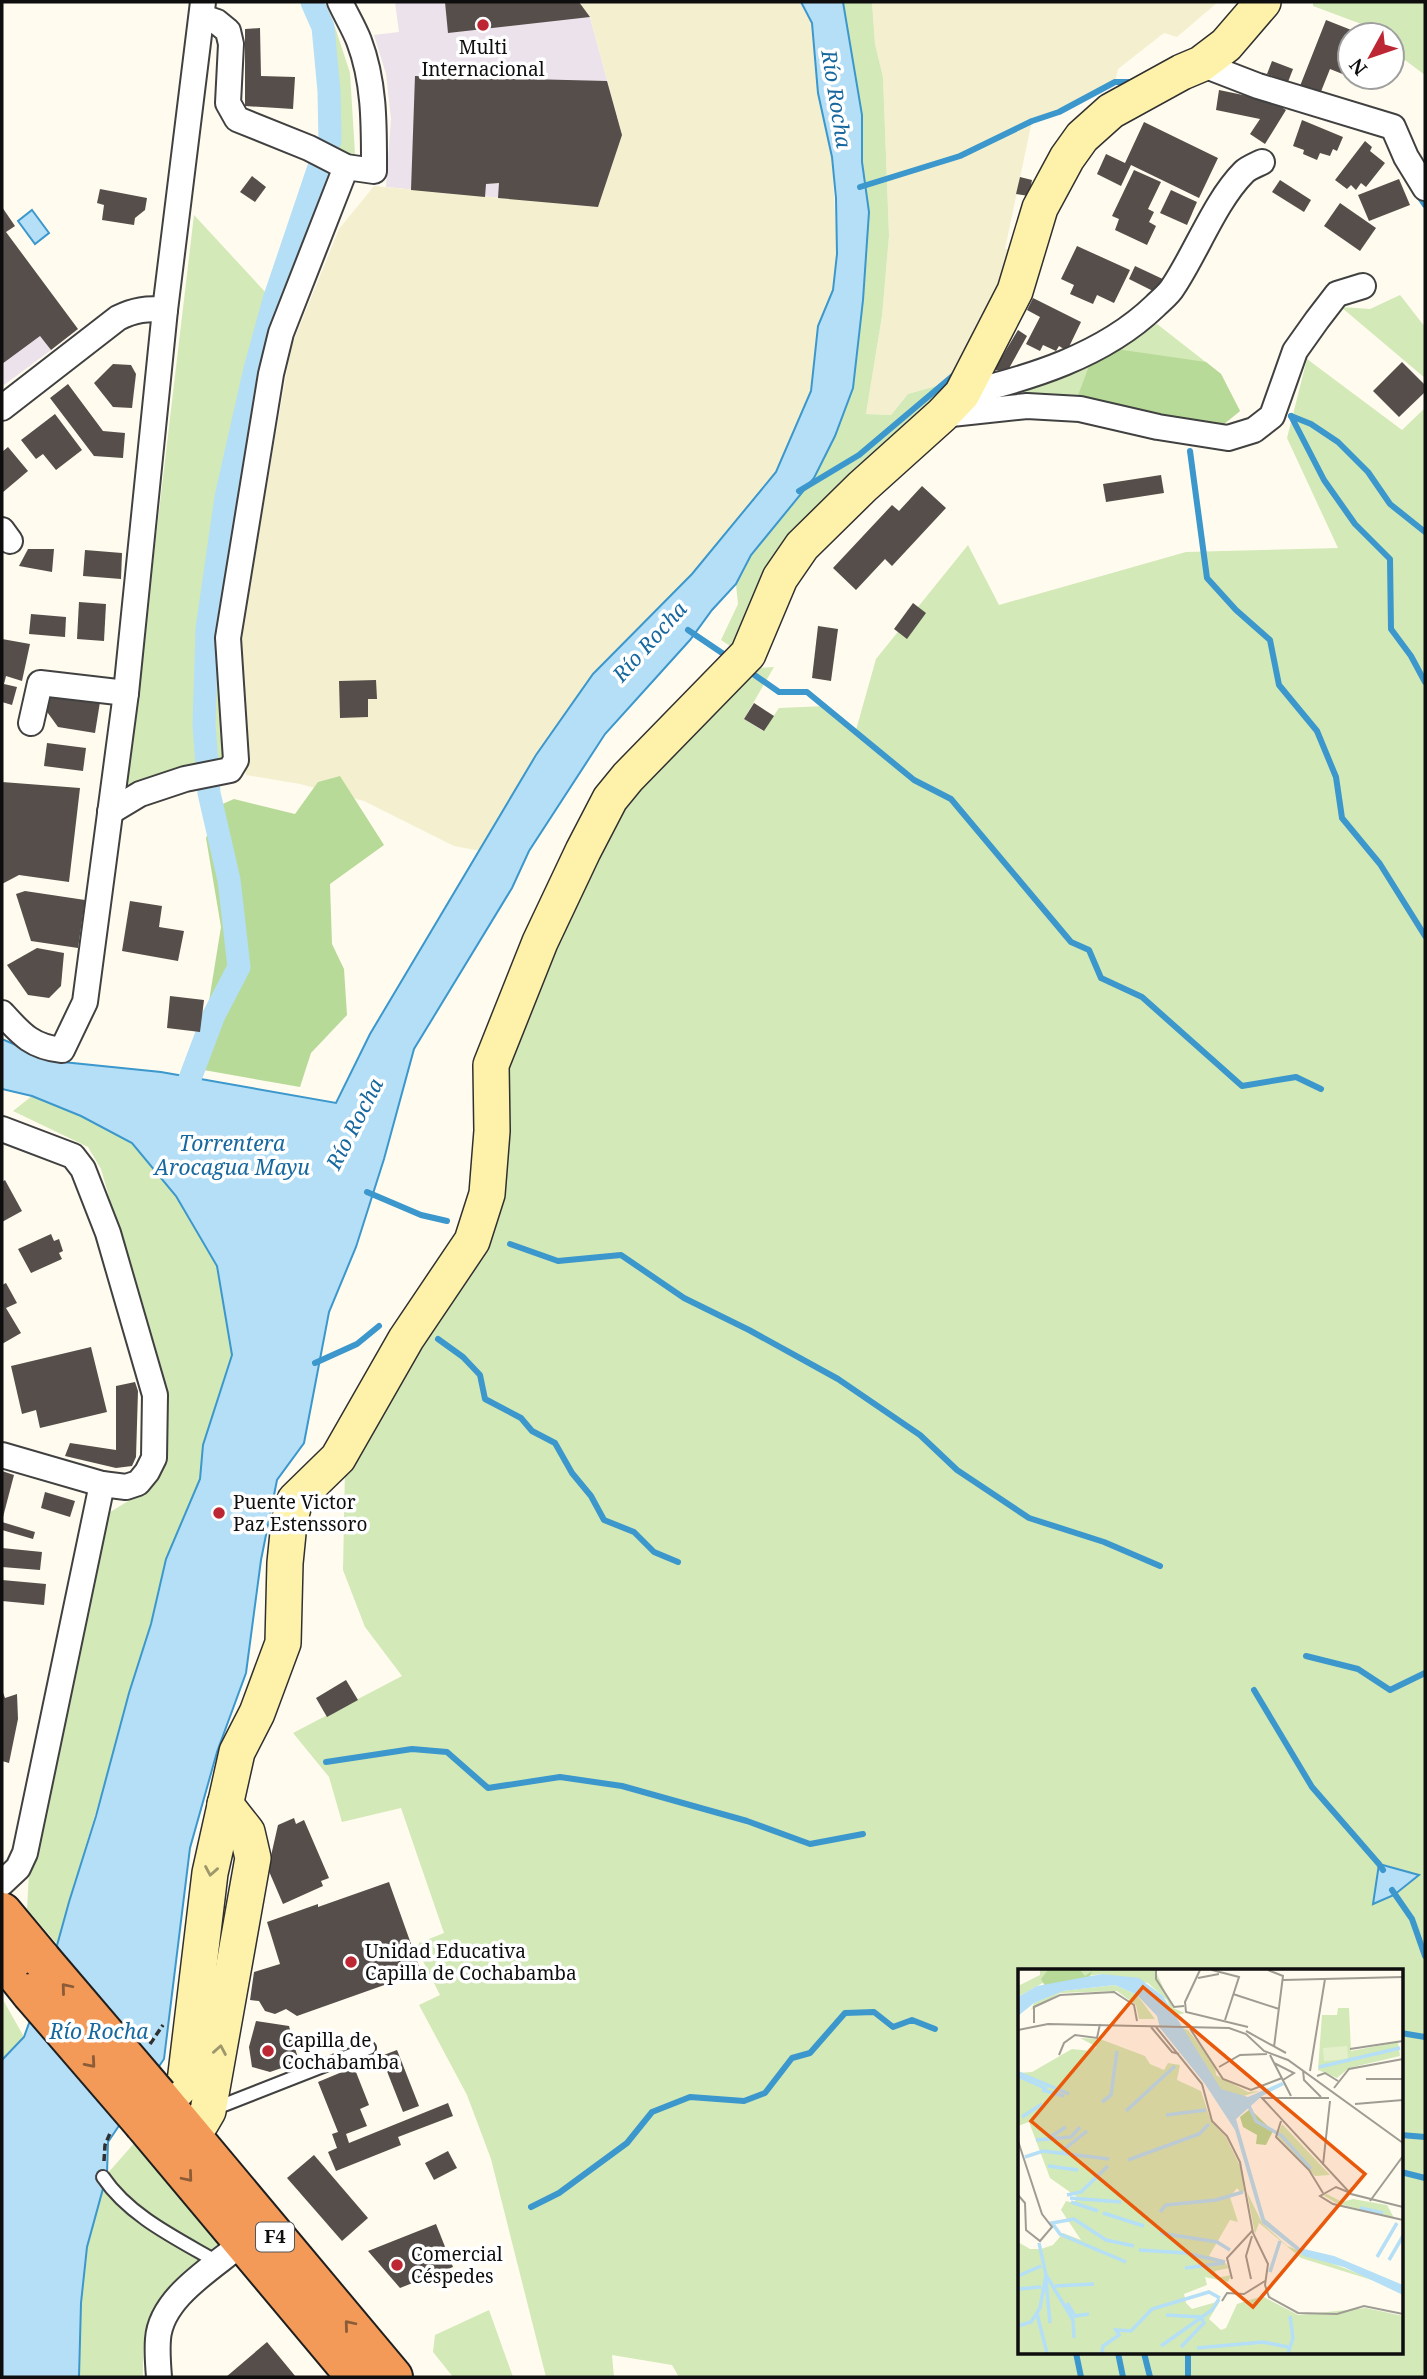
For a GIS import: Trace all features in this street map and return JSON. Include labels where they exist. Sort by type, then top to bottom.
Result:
[{"type":"highway","name":"F4","points":[[2,1912],[37,1976],[155,2108],[231,2253],[356,2377]]},
{"type":"highway","name":"F4","points":[[2,1957],[37,1976]]},
{"type":"highway","name":"F4","points":[[155,2108],[198,2123],[393,2377]]},
{"type":"street","points":[[202,9],[228,31],[231,44],[228,103],[237,118],[309,148],[346,167],[374,171],[371,83],[359,41],[340,2]]},
{"type":"street","points":[[155,2108],[185,2082],[210,1872],[237,1752],[257,1713],[282,1643],[285,1563],[289,1522],[295,1500],[338,1458],[406,1339],[472,1241],[487,1194],[492,1131],[491,1065],[540,942],[610,799],[628,777],[748,654],[780,578],[802,546],[952,405],[1015,292],[1040,208],[1082,137],[1111,111],[1201,64],[1226,45],[1263,2]]},
{"type":"street","points":[[2,1013],[26,1038],[45,1048],[62,1050],[85,1002],[126,693],[165,310],[202,9]]},
{"type":"street","points":[[1201,64],[1258,86],[1393,127],[1406,157],[1425,188]]},
{"type":"street","points":[[952,405],[1078,358],[1142,319],[1172,289],[1219,207],[1245,171],[1262,162]]},
{"type":"street","points":[[110,812],[140,794],[185,779],[230,771],[236,760],[228,638],[271,374],[281,333],[346,167]]},
{"type":"street","points":[[952,405],[1080,409],[1228,438],[1255,430],[1272,416],[1295,351],[1337,294],[1363,286]]},
{"type":"street","points":[[2,408],[118,318],[132,311],[148,308],[165,310]]},
{"type":"street","points":[[31,723],[40,683],[126,693]]},
{"type":"street","points":[[2,1129],[74,1156],[83,1169],[108,1233],[155,1395],[154,1458],[138,1483],[125,1487],[102,1484],[2,1455]]},
{"type":"street","points":[[2,1883],[18,1868],[25,1853],[102,1484]]},
{"type":"street","points":[[198,2123],[253,1858],[247,1832],[225,1804]]},
{"type":"street","points":[[159,2377],[158,2337],[164,2314],[185,2289],[231,2253]]},
{"type":"lane","points":[[198,2123],[369,2048]]},
{"type":"lane","points":[[103,2177],[114,2193],[131,2208],[231,2253]]},
{"type":"shaded area","points":[[395,2],[579,2],[590,17],[622,135],[598,207],[386,187],[391,119],[386,74],[374,35],[399,32]]},
{"type":"shaded area","points":[[579,2],[801,2],[812,23],[818,93],[832,157],[837,254],[833,290],[818,326],[811,391],[776,472],[692,574],[593,674],[536,755],[480,851],[454,846],[364,801],[300,784],[246,775],[239,644],[291,347],[339,229],[374,186],[598,207],[622,135],[590,17]]},
{"type":"shaded area","points":[[872,2],[1218,2],[1177,37],[1164,33],[1118,69],[1115,82],[1059,112],[1032,121],[1005,249],[1019,249],[957,380],[908,394],[891,415],[866,414],[882,316],[889,236],[883,77],[875,44]]},
{"type":"shaded area","points":[[2,262],[51,328],[40,336],[51,350],[4,385],[2,382]]},
{"type":"green space","points":[[301,2],[323,2],[336,30],[350,73],[355,154],[336,152],[322,135],[312,23]]},
{"type":"green space","points":[[843,2],[872,2],[875,44],[883,77],[889,236],[882,316],[866,414],[891,415],[908,394],[957,380],[733,648],[721,640],[738,604],[736,584],[750,555],[814,478],[835,436],[853,388],[869,212],[862,162],[862,115]]},
{"type":"green space","points":[[1313,2],[1425,2],[1425,75],[1406,61],[1406,21],[1353,21],[1313,6]]},
{"type":"green space","points":[[194,215],[280,308],[253,394],[215,642],[224,757],[218,766],[126,791]]},
{"type":"green space","points":[[1400,295],[1425,327],[1425,378],[1341,307],[1370,309]]},
{"type":"green space","points":[[1157,324],[1221,374],[1240,411],[1224,424],[991,398],[1040,385],[1089,366]]},
{"type":"green space","points":[[1116,349],[1206,362],[1221,374],[1240,411],[1224,424],[1199,426],[1076,401],[1089,366]]},
{"type":"green space","points":[[1307,359],[1402,430],[1425,408],[1425,2377],[679,2377],[672,2365],[612,2355],[614,2377],[546,2377],[491,2159],[467,2095],[419,2005],[440,1995],[417,1949],[419,1943],[444,1933],[401,1808],[342,1822],[329,1777],[293,1733],[402,1676],[365,1627],[343,1570],[345,1470],[455,1280],[500,1071],[621,794],[743,669],[774,667],[744,719],[763,731],[779,708],[826,706],[856,730],[876,659],[968,545],[999,605],[1186,552],[1338,548],[1287,438]]},
{"type":"green space","points":[[340,776],[384,845],[330,884],[332,944],[344,969],[347,1015],[311,1053],[300,1087],[198,1069],[221,927],[206,838],[218,806],[234,799],[295,814],[318,782]]},
{"type":"green space","points":[[32,1096],[81,1116],[132,1143],[176,1196],[217,1266],[232,1355],[203,1445],[201,1479],[166,1559],[151,1624],[57,1944],[27,1909],[29,1874],[99,1528],[107,1514],[151,1487],[164,1462],[162,1381],[101,1169],[88,1147],[13,1111]]},
{"type":"green space","points":[[2,1998],[24,2037],[2,2060]]},
{"type":"green space","points":[[137,2140],[221,2241],[180,2278],[154,2311],[145,2335],[143,2377],[79,2377],[81,2303],[87,2247],[107,2174]]},
{"type":"green space","points":[[489,2310],[513,2377],[453,2377],[433,2352],[435,2335]]},
{"type":"water","name":"Río Rocha","points":[[801,2],[843,2],[862,115],[862,162],[869,212],[853,388],[835,436],[814,478],[751,555],[736,584],[690,640],[605,734],[529,851],[512,888],[414,1049],[384,1159],[356,1247],[329,1312],[304,1443],[277,1480],[261,1560],[246,1673],[217,1752],[190,1848],[164,2059],[108,2142],[107,2174],[87,2247],[81,2303],[79,2377],[2,2377],[2,2060],[24,2037],[56,1949],[151,1624],[166,1559],[200,1479],[203,1445],[232,1355],[217,1266],[176,1196],[132,1143],[81,1116],[32,1096],[2,1089],[2,1039],[53,1061],[161,1072],[336,1103],[370,1034],[536,755],[593,674],[692,574],[776,472],[811,391],[818,326],[833,290],[837,254],[836,198],[832,157],[818,93],[812,23]]},
{"type":"water","points":[[32,210],[49,233],[35,244],[18,221]]},
{"type":"water","points":[[1379,1864],[1419,1875],[1394,1895],[1373,1904]]},
{"type":"building","name":"Multi Internacional","points":[[445,2],[579,2],[590,17],[448,33]]},
{"type":"building","points":[[1326,20],[1336,24],[1336,71],[1330,69],[1320,94],[1300,86]]},
{"type":"building","points":[[260,28],[261,76],[295,77],[293,109],[245,106],[245,29]]},
{"type":"building","points":[[1272,61],[1293,69],[1288,82],[1267,74]]},
{"type":"building","points":[[415,76],[607,81],[622,135],[598,207],[498,198],[499,183],[486,184],[485,197],[411,190]]},
{"type":"building","points":[[1219,90],[1272,101],[1286,110],[1265,144],[1250,134],[1260,119],[1216,110]]},
{"type":"building","points":[[1302,120],[1343,137],[1337,151],[1333,149],[1330,156],[1320,153],[1317,160],[1293,146]]},
{"type":"building","points":[[1144,122],[1218,158],[1199,198],[1131,165],[1121,186],[1097,174],[1106,154],[1125,163]]},
{"type":"building","points":[[1365,141],[1372,147],[1370,151],[1385,163],[1366,187],[1361,183],[1356,190],[1351,185],[1347,189],[1335,180]]},
{"type":"building","points":[[1134,170],[1161,182],[1148,209],[1154,212],[1149,222],[1156,226],[1147,245],[1115,230],[1119,219],[1112,216]]},
{"type":"building","points":[[252,176],[266,187],[255,202],[240,192]]},
{"type":"building","points":[[1020,177],[1032,180],[1029,196],[1016,194]]},
{"type":"building","points":[[1399,179],[1410,205],[1369,221],[1358,195]]},
{"type":"building","points":[[1280,180],[1311,200],[1304,212],[1272,192]]},
{"type":"building","points":[[100,189],[147,198],[145,210],[135,218],[134,225],[102,220],[104,205],[97,203]]},
{"type":"building","points":[[1171,190],[1197,202],[1187,225],[1160,213]]},
{"type":"building","points":[[1340,203],[1376,228],[1360,251],[1324,226]]},
{"type":"building","points":[[2,207],[15,226],[6,232],[78,329],[51,350],[40,336],[2,364]]},
{"type":"building","points":[[1077,246],[1130,270],[1114,303],[1097,295],[1093,304],[1070,294],[1074,285],[1061,279]]},
{"type":"building","points":[[1135,266],[1167,281],[1157,293],[1129,279]]},
{"type":"building","points":[[1033,298],[1081,322],[1067,351],[1059,346],[1056,351],[1043,345],[1040,351],[1026,344],[1040,317],[1027,310]]},
{"type":"building","points":[[1018,330],[1027,336],[1007,372],[994,370]]},
{"type":"building","points":[[1402,362],[1425,385],[1425,392],[1399,417],[1373,391]]},
{"type":"building","points":[[113,364],[131,365],[136,374],[132,408],[113,407],[94,383]]},
{"type":"building","points":[[68,384],[103,431],[125,433],[123,458],[94,456],[50,398]]},
{"type":"building","points":[[55,414],[82,450],[56,470],[43,454],[36,459],[21,440]]},
{"type":"building","points":[[8,447],[28,471],[2,493],[2,452]]},
{"type":"building","points":[[1161,475],[1164,493],[1106,502],[1103,484]]},
{"type":"building","points":[[922,486],[946,508],[892,566],[885,559],[856,590],[833,568],[892,505],[899,511]]},
{"type":"building","points":[[28,549],[54,549],[52,572],[19,566]]},
{"type":"building","points":[[85,550],[122,553],[121,579],[83,576]]},
{"type":"building","points":[[79,602],[106,604],[104,641],[77,639]]},
{"type":"building","points":[[913,603],[926,613],[907,639],[894,629]]},
{"type":"building","points":[[31,614],[66,617],[65,637],[29,634]]},
{"type":"building","points":[[818,626],[838,629],[831,681],[812,678]]},
{"type":"building","points":[[2,639],[30,644],[22,681],[6,676],[4,684],[17,687],[12,705],[2,702]]},
{"type":"building","points":[[376,680],[377,699],[368,699],[368,717],[340,718],[339,681]]},
{"type":"building","points":[[47,694],[100,702],[95,733],[58,727],[45,709]]},
{"type":"building","points":[[754,703],[774,716],[764,731],[744,719]]},
{"type":"building","points":[[47,743],[86,748],[83,771],[44,766]]},
{"type":"building","points":[[2,782],[80,788],[69,882],[19,875],[2,884]]},
{"type":"building","points":[[25,891],[85,900],[78,948],[31,941],[16,894]]},
{"type":"building","points":[[130,901],[162,906],[159,927],[184,931],[178,961],[122,951]]},
{"type":"building","points":[[37,948],[64,953],[61,986],[49,998],[28,995],[7,965]]},
{"type":"building","points":[[170,996],[204,1000],[200,1032],[167,1028]]},
{"type":"building","points":[[5,1180],[22,1211],[2,1222],[2,1182]]},
{"type":"building","points":[[51,1234],[54,1241],[59,1239],[63,1251],[59,1253],[62,1259],[31,1273],[18,1249]]},
{"type":"building","points":[[6,1283],[17,1303],[6,1308],[21,1333],[2,1344],[2,1285]]},
{"type":"building","points":[[91,1347],[107,1412],[40,1428],[36,1410],[22,1414],[11,1366]]},
{"type":"building","points":[[135,1382],[138,1391],[136,1457],[132,1466],[116,1468],[65,1456],[70,1443],[116,1450],[116,1386]]},
{"type":"building","points":[[2,1471],[14,1475],[3,1517],[2,1516]]},
{"type":"building","points":[[45,1492],[75,1501],[70,1517],[41,1508]]},
{"type":"building","points":[[2,1522],[35,1532],[33,1539],[2,1530]]},
{"type":"building","points":[[2,1548],[42,1552],[40,1570],[2,1567]]},
{"type":"building","points":[[2,1580],[46,1584],[44,1605],[2,1601]]},
{"type":"building","points":[[346,1680],[358,1700],[327,1717],[316,1698]]},
{"type":"building","points":[[2,1690],[5,1698],[17,1694],[18,1719],[9,1763],[2,1761]]},
{"type":"building","points":[[294,1818],[296,1824],[304,1820],[329,1878],[321,1881],[323,1886],[283,1904],[268,1869],[278,1825]]},
{"type":"building","points":[[389,1882],[421,1972],[297,2016],[286,2009],[275,2014],[265,2011],[259,2001],[250,2000],[254,1972],[280,1964],[267,1922]]},
{"type":"building","points":[[256,2021],[289,2026],[299,2062],[270,2072],[252,2067],[249,2047]]},
{"type":"building","points":[[397,2050],[419,2106],[403,2112],[381,2056]]},
{"type":"building","points":[[354,2067],[369,2105],[360,2109],[367,2126],[346,2134],[349,2143],[448,2103],[453,2116],[398,2137],[401,2145],[336,2171],[328,2152],[337,2148],[332,2134],[338,2132],[318,2082]]},
{"type":"building","points":[[448,2151],[457,2168],[434,2180],[425,2163]]},
{"type":"building","points":[[314,2155],[368,2218],[342,2241],[287,2178]]},
{"type":"building","points":[[436,2224],[453,2267],[400,2288],[368,2251]]},
{"type":"building","points":[[267,2342],[296,2377],[226,2377]]},
{"type":"waterway","points":[[312,2],[323,27],[330,141]]},
{"type":"waterway","points":[[860,187],[960,156],[1032,121],[1059,112],[1115,82],[1135,82]]},
{"type":"waterway","points":[[180,1105],[214,1015],[239,967],[229,880],[209,793],[204,724],[207,629],[226,497],[255,369],[274,300],[319,167]]},
{"type":"waterway","points":[[1416,192],[1425,205]]},
{"type":"waterway","points":[[799,491],[859,455],[955,374]]},
{"type":"waterway","points":[[1291,416],[1324,480],[1355,524],[1390,559],[1391,629],[1411,656],[1425,682]]},
{"type":"waterway","points":[[1291,416],[1311,424],[1338,442],[1368,472],[1390,504],[1425,532]]},
{"type":"waterway","points":[[1190,451],[1207,578],[1236,610],[1270,640],[1279,685],[1317,731],[1336,777],[1342,818],[1380,864],[1425,936]]},
{"type":"waterway","points":[[688,630],[728,657]]},
{"type":"waterway","points":[[746,669],[779,692],[807,692],[914,780],[951,799],[1071,942],[1089,950],[1101,978],[1142,997],[1242,1086],[1296,1077],[1321,1089]]},
{"type":"waterway","points":[[367,1192],[421,1215],[447,1221]]},
{"type":"waterway","points":[[510,1244],[558,1261],[621,1255],[684,1298],[838,1379],[920,1435],[957,1470],[1029,1518],[1104,1542],[1160,1566]]},
{"type":"waterway","points":[[315,1363],[357,1344],[379,1326]]},
{"type":"waterway","points":[[438,1339],[463,1357],[480,1375],[485,1399],[521,1418],[532,1431],[555,1443],[604,1520],[634,1532],[654,1552],[678,1562]]},
{"type":"waterway","points":[[1306,1656],[1358,1669],[1390,1690],[1425,1673]]},
{"type":"waterway","points":[[1254,1690],[1312,1787],[1383,1870]]},
{"type":"waterway","points":[[326,1762],[412,1749],[447,1752],[488,1788],[560,1777],[622,1786],[747,1821],[810,1844],[863,1834]]},
{"type":"waterway","points":[[1392,1890],[1412,1919],[1425,1956]]},
{"type":"waterway","points":[[531,2207],[559,2193],[627,2143],[652,2112],[690,2097],[744,2101],[765,2093],[792,2058],[810,2053],[845,2013],[874,2012],[893,2027],[912,2020],[935,2029]]},
{"type":"waterway","points":[[1402,2033],[1425,2037]]},
{"type":"waterway","points":[[1402,2135],[1425,2137]]},
{"type":"waterway","points":[[1402,2172],[1425,2178]]},
{"type":"waterway","points":[[1076,2354],[1081,2377]]},
{"type":"waterway","points":[[1118,2354],[1123,2377]]},
{"type":"waterway","points":[[1144,2354],[1150,2377]]},
{"type":"waterway","points":[[1188,2354],[1188,2377]]},
{"type":"place","name":"Multi Internacional","points":[[483,25]]},
{"type":"place","name":"Puente Victor Paz Estenssoro","points":[[219,1513]]},
{"type":"place","name":"Unidad Educativa Capilla de Cochabamba","points":[[351,1962]]},
{"type":"place","name":"Capilla de Cochabamba","points":[[268,2051]]},
{"type":"place","name":"Comercial Céspedes","points":[[397,2265]]},
{"type":"water label","name":"Torrentera Arocagua Mayu","points":[[232,1156]]}]
